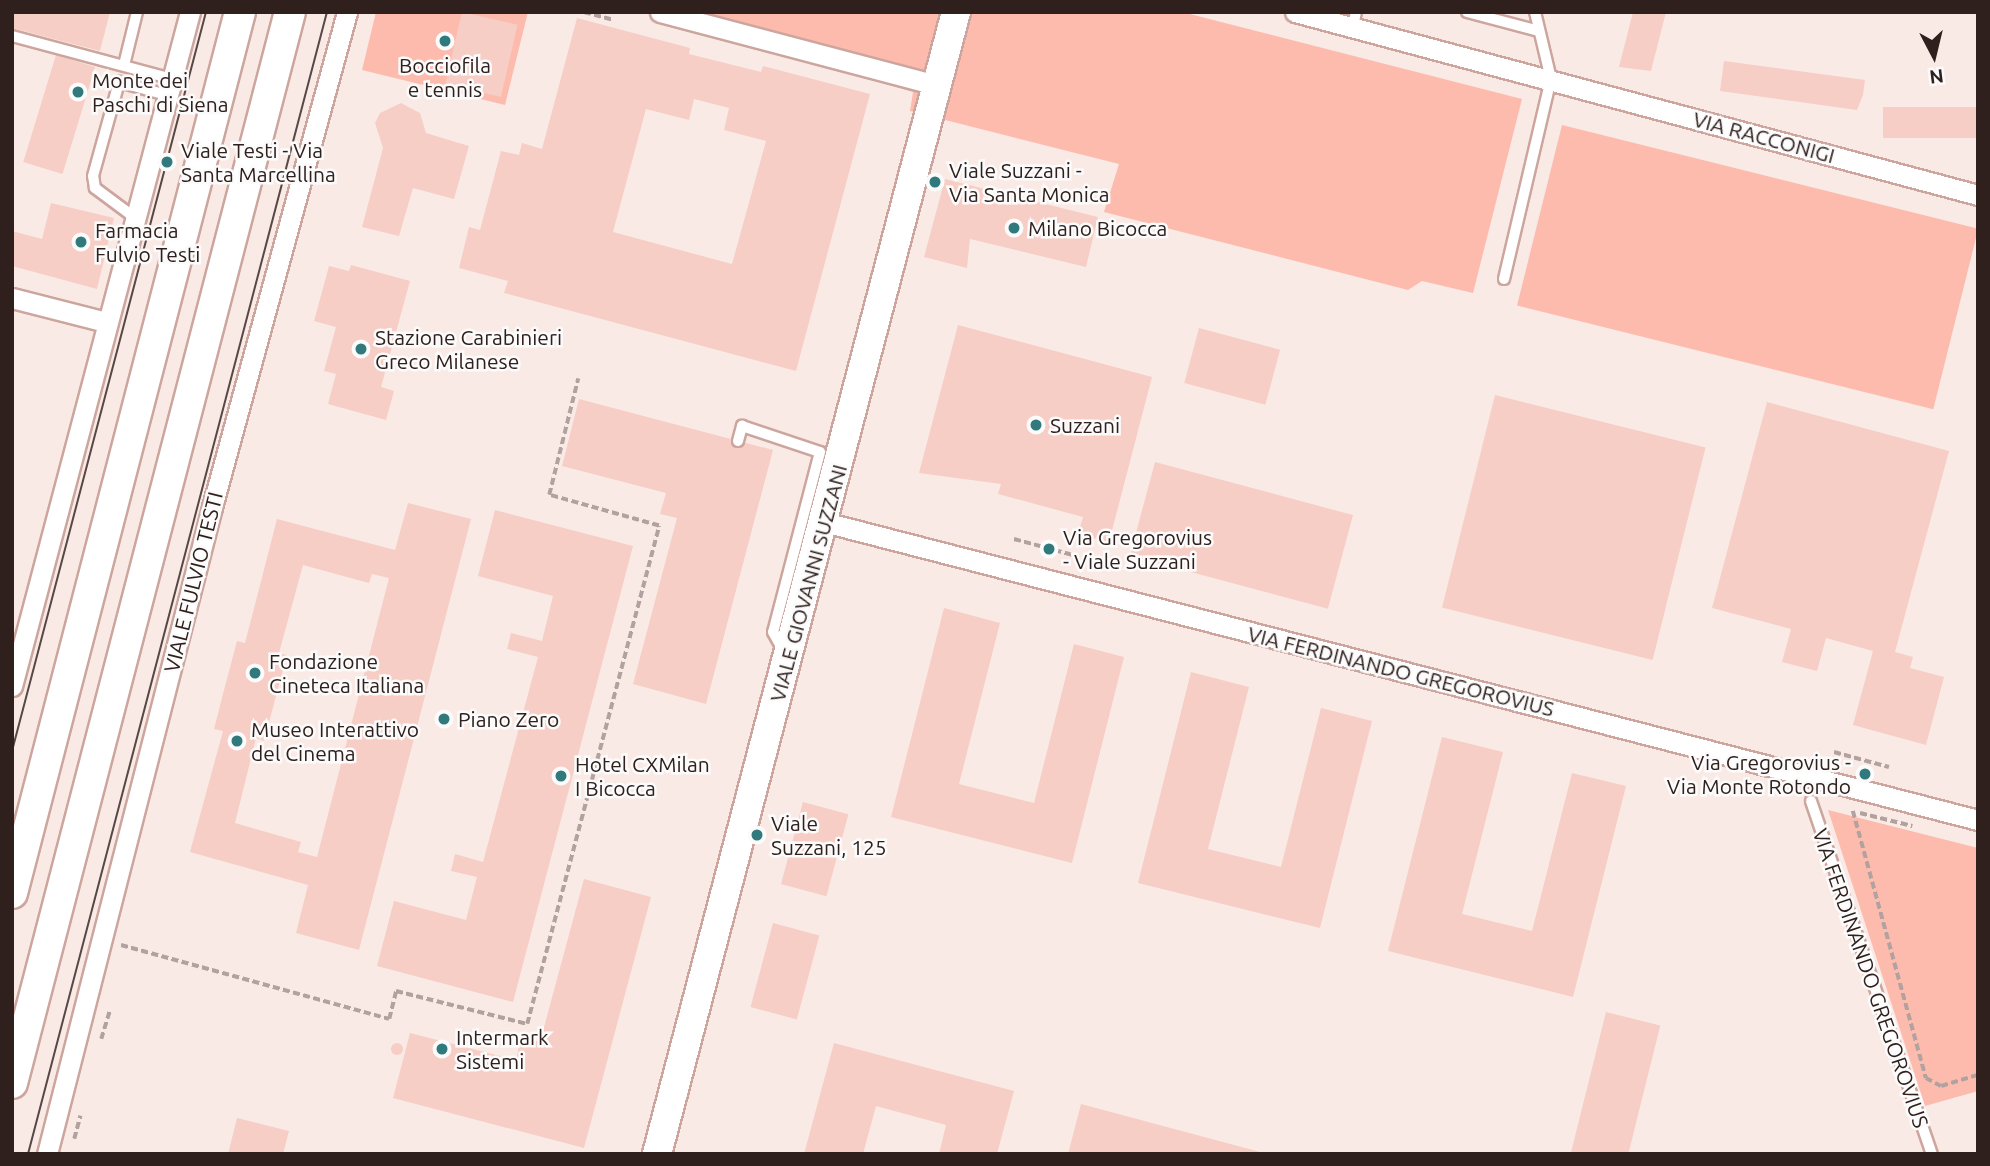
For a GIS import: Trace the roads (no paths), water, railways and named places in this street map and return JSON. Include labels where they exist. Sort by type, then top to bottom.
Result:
[{"type":"main road","points":[[12,892],[240,12]]},
{"type":"main road","points":[[12,1083],[290,12]]},
{"type":"street","points":[[12,686],[190,12]]},
{"type":"street","name":"VIALE FULVIO TESTI","points":[[47,1154],[212,507],[347,12]]},
{"type":"street","points":[[660,12],[937,85]]},
{"type":"street","name":"VIALE GIOVANNI SUZZANI","points":[[657,1154],[956,12]]},
{"type":"street","name":"VIA RACCONIGI","points":[[1295,12],[1354,20],[1551,79],[1978,195]]},
{"type":"street","points":[[12,298],[106,322]]},
{"type":"street","name":"VIA FERDINANDO GREGOROVIUS","points":[[824,522],[1978,820]]},
{"type":"lane","points":[[124,65],[137,12]]},
{"type":"lane","points":[[1466,12],[1539,31]]},
{"type":"lane","points":[[1504,279],[1551,79],[1535,12]]},
{"type":"lane","points":[[12,36],[124,65],[169,87]]},
{"type":"lane","points":[[134,217],[95,188],[93,176],[119,82],[169,87]]},
{"type":"lane","points":[[738,441],[742,426],[820,452],[774,632],[788,658]]},
{"type":"lane","name":"VIA FERDINANDO GREGOROVIUS","points":[[1811,801],[1932,1154]]},
{"type":"tram line","points":[[12,751],[206,12]]},
{"type":"tram line","points":[[28,1154],[327,12]]},
{"type":"place","name":"Bocciofila e tennis","points":[[445,41]]},
{"type":"place","name":"Monte dei Paschi di Siena","points":[[78,92]]},
{"type":"place","name":"Viale Testi - Via Santa Marcellina","points":[[167,162]]},
{"type":"place","name":"Viale Suzzani - Via Santa Monica","points":[[935,182]]},
{"type":"place","name":"Milano Bicocca","points":[[1014,228]]},
{"type":"place","name":"Farmacia Fulvio Testi","points":[[81,242]]},
{"type":"place","name":"Stazione Carabinieri Greco Milanese","points":[[361,349]]},
{"type":"place","name":"Suzzani","points":[[1036,425]]},
{"type":"place","name":"Via Gregorovius - Viale Suzzani","points":[[1049,549]]},
{"type":"place","name":"Fondazione Cineteca Italiana","points":[[255,673]]},
{"type":"place","name":"Piano Zero","points":[[444,719]]},
{"type":"place","name":"Museo Interattivo del Cinema","points":[[237,741]]},
{"type":"place","name":"Via Gregorovius - Via Monte Rotondo","points":[[1865,774]]},
{"type":"place","name":"Hotel CXMilan I Bicocca","points":[[561,776]]},
{"type":"place","name":"Viale Suzzani, 125","points":[[757,835]]},
{"type":"place","name":"Intermark Sistemi","points":[[442,1049]]}]
